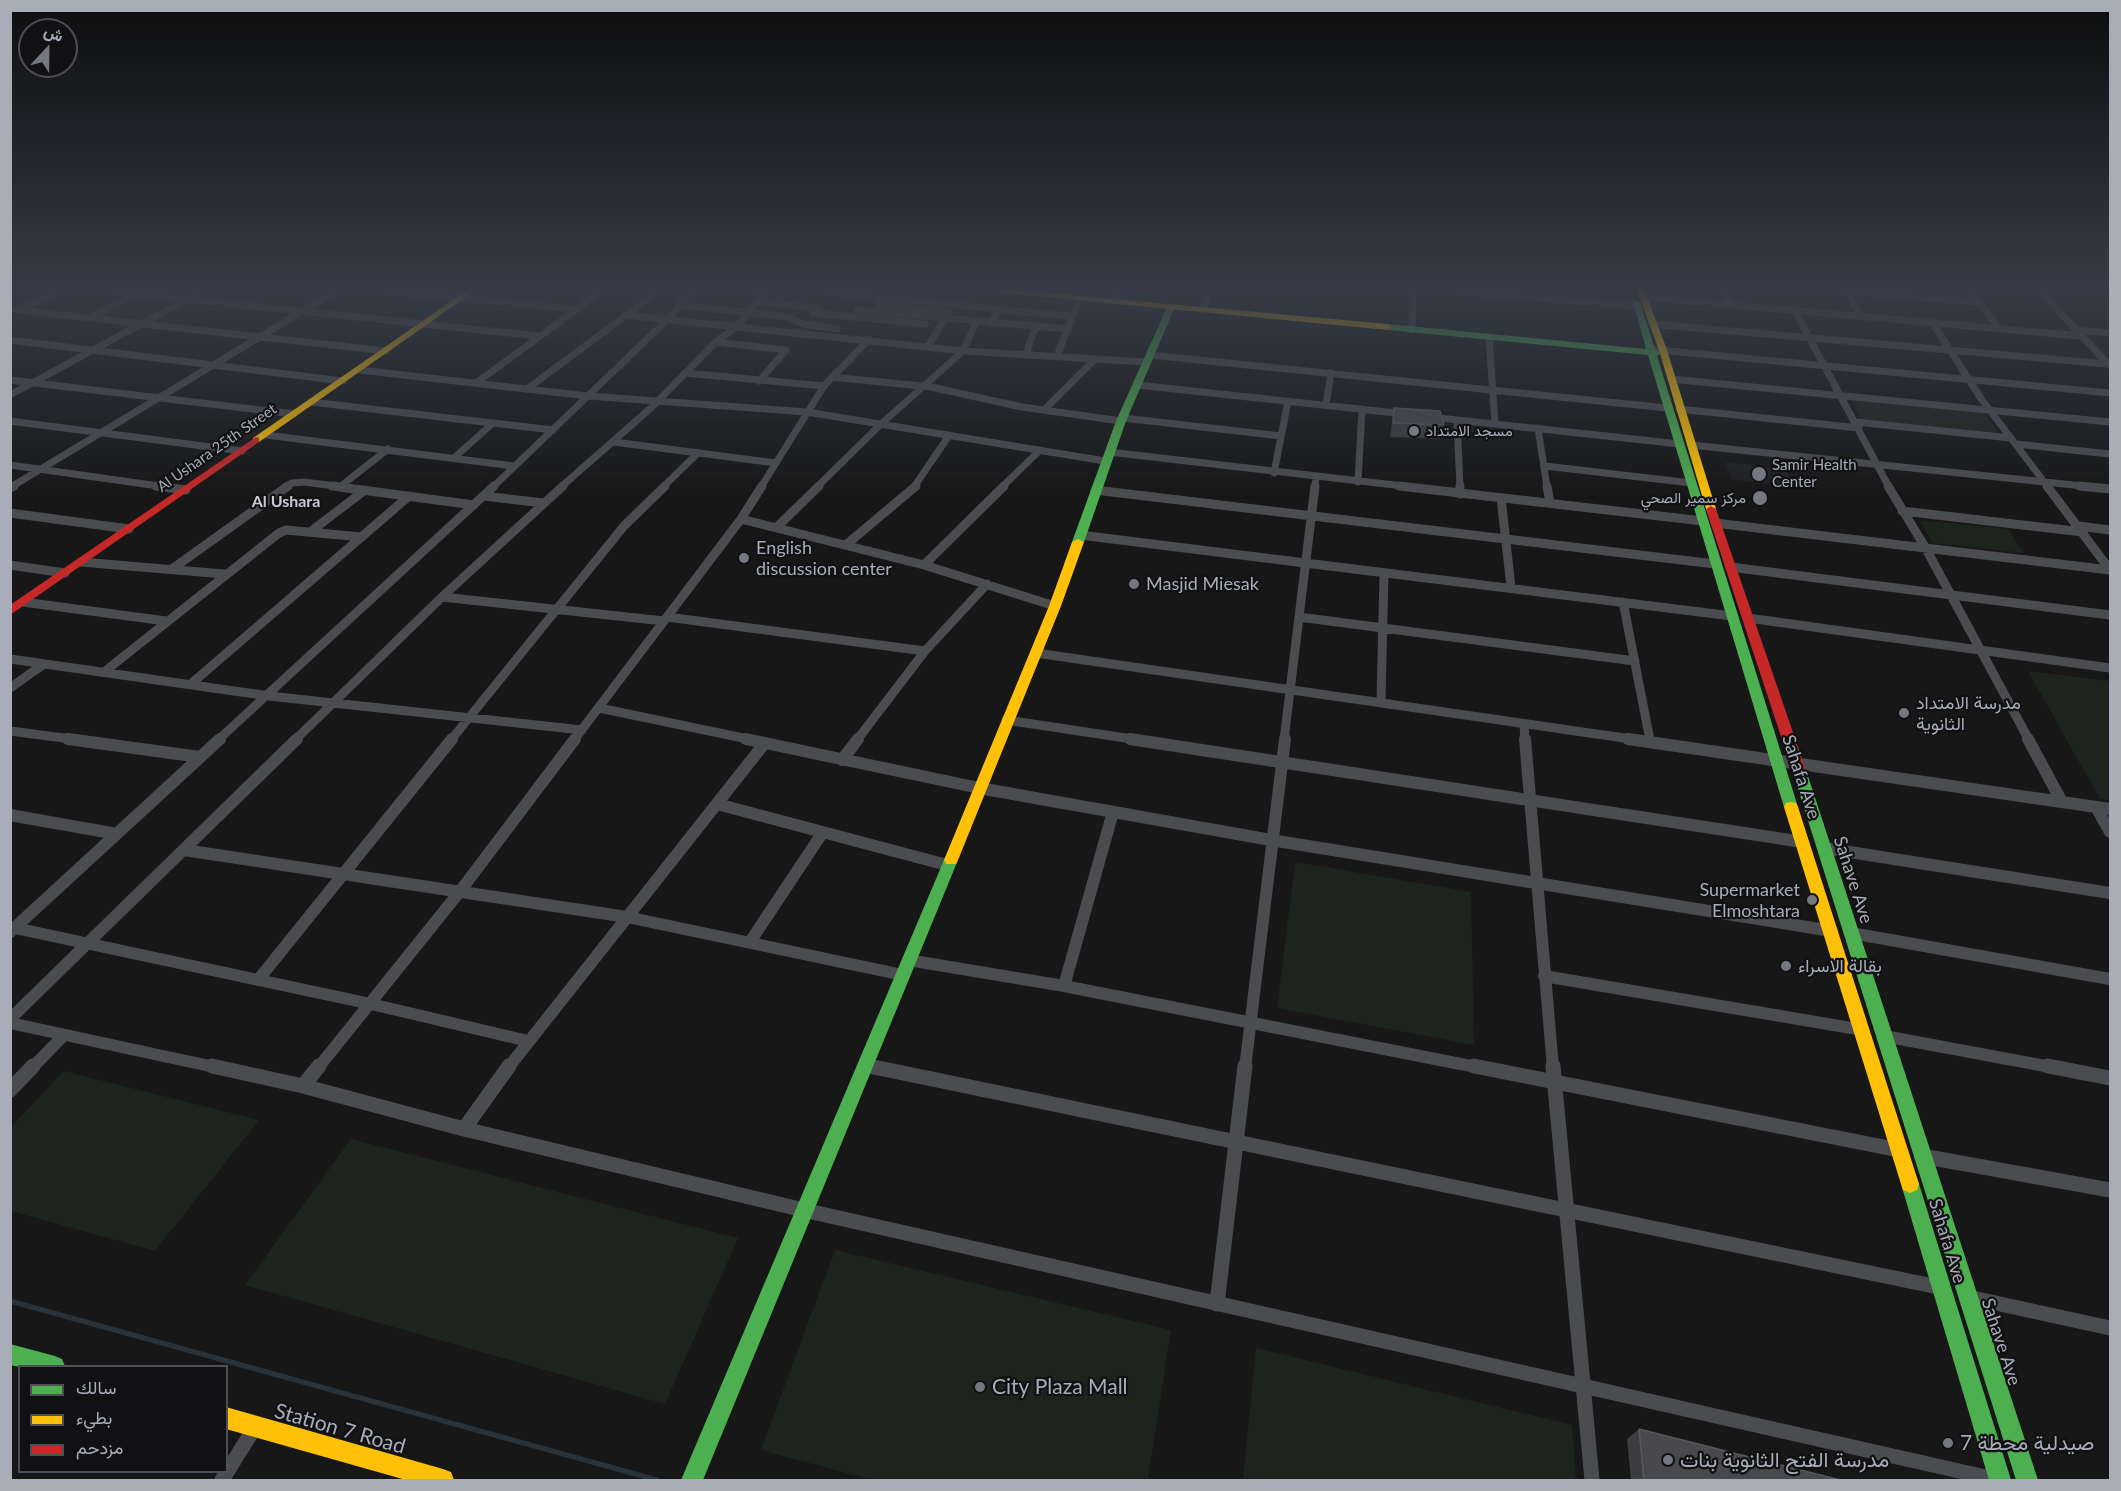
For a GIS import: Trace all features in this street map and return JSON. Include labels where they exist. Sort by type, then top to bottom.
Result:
[{"type":"street","points":[[10,395],[73,361]]},
{"type":"street","points":[[185,361],[343,381]]},
{"type":"street","points":[[10,488],[221,361]]},
{"type":"street","name":"Al Ushara 25th Street","points":[[10,611],[372,361]]},
{"type":"street","points":[[476,383],[506,361]]},
{"type":"street","points":[[527,389],[565,361]]},
{"type":"street","points":[[13,930],[484,496],[625,361]]},
{"type":"street","points":[[10,1021],[442,597],[543,503],[614,442],[698,361]]},
{"type":"street","points":[[759,381],[777,361]]},
{"type":"street","points":[[303,1086],[461,890],[666,619],[741,519],[824,386],[847,361]]},
{"type":"street","points":[[778,526],[880,425],[952,361]]},
{"type":"street","points":[[1044,410],[1093,361]]},
{"type":"street","points":[[692,1480],[807,1211],[1006,720],[1036,653],[1055,606],[1107,456],[1147,361]]},
{"type":"street","points":[[1179,361],[1330,373],[1858,425],[2014,441],[2110,454]]},
{"type":"street","points":[[1490,361],[1494,423]]},
{"type":"street","points":[[1659,361],[1673,408]]},
{"type":"street","name":"Sahave Ave","points":[[1661,361],[1671,379],[1673,408],[1709,522],[1730,567],[1797,763],[1921,1156],[2027,1480]]},
{"type":"street","points":[[1765,361],[2110,393]]},
{"type":"street","points":[[1823,361],[1858,425],[1876,465],[1925,547],[2062,802]]},
{"type":"street","points":[[1957,361],[1990,411],[2110,570]]},
{"type":"street","points":[[2055,361],[2109,366]]},
{"type":"street","points":[[359,370],[588,396],[807,412],[1039,451],[1274,472],[2110,570]]},
{"type":"street","points":[[1326,405],[1330,373]]},
{"type":"street","points":[[685,374],[824,386]]},
{"type":"street","points":[[832,376],[922,387],[1044,410],[1281,436]]},
{"type":"street","points":[[1671,379],[2110,422]]},
{"type":"street","points":[[10,380],[294,414]]},
{"type":"street","points":[[1138,385],[2110,489]]},
{"type":"street","points":[[1274,472],[1288,401]]},
{"type":"street","points":[[311,402],[553,429]]},
{"type":"street","points":[[1358,482],[1362,409]]},
{"type":"street","points":[[1457,420],[1460,494]]},
{"type":"street","points":[[10,421],[242,451]]},
{"type":"street","points":[[454,458],[493,423]]},
{"type":"street","points":[[1538,428],[1550,503]]},
{"type":"street","points":[[266,435],[514,466]]},
{"type":"street","points":[[847,544],[918,484],[948,437]]},
{"type":"street","points":[[614,442],[776,463]]},
{"type":"street","name":"Sahafa Ave","points":[[1686,444],[1691,483],[1709,522],[1715,564],[1863,1030],[2000,1480]]},
{"type":"street","points":[[341,486],[388,450]]},
{"type":"street","points":[[924,565],[1039,451]]},
{"type":"street","points":[[258,980],[634,515],[698,453]]},
{"type":"street","points":[[10,465],[186,490]]},
{"type":"street","points":[[1545,466],[1691,483]]},
{"type":"street","points":[[1217,1304],[1316,477]]},
{"type":"street","points":[[172,569],[292,483],[341,486],[474,505]]},
{"type":"street","points":[[310,532],[365,490]]},
{"type":"street","points":[[1095,490],[1715,564]]},
{"type":"street","points":[[192,684],[410,496]]},
{"type":"street","points":[[484,496],[543,503]]},
{"type":"street","points":[[1501,498],[1510,587]]},
{"type":"street","points":[[1902,511],[2110,530]]},
{"type":"street","points":[[10,513],[129,529]]},
{"type":"street","points":[[741,519],[778,526],[924,565],[1055,606]]},
{"type":"street","points":[[105,672],[224,574],[279,533],[286,530],[362,537]]},
{"type":"street","points":[[1080,535],[1732,616]]},
{"type":"street","points":[[81,562],[224,574]]},
{"type":"street","points":[[10,565],[65,573]]},
{"type":"street","points":[[1730,567],[2110,615]]},
{"type":"street","points":[[1381,702],[1384,573]]},
{"type":"street","points":[[842,760],[925,651],[987,584]]},
{"type":"street","points":[[442,597],[666,619],[925,651]]},
{"type":"street","points":[[23,602],[166,621]]},
{"type":"street","points":[[1623,602],[1650,741]]},
{"type":"street","points":[[1299,617],[1635,662]]},
{"type":"street","points":[[1748,618],[2110,668]]},
{"type":"street","points":[[1036,653],[2110,809]]},
{"type":"street","points":[[10,659],[332,704],[582,730]]},
{"type":"street","points":[[10,688],[44,664]]},
{"type":"street","points":[[599,708],[979,788],[1271,840],[1832,931]]},
{"type":"street","points":[[1006,720],[1803,842]]},
{"type":"street","points":[[1524,724],[1544,976],[1593,1480]]},
{"type":"street","points":[[10,731],[200,758]]},
{"type":"street","points":[[464,1129],[528,1041],[764,744]]},
{"type":"street","points":[[717,804],[948,865]]},
{"type":"street","points":[[2096,807],[2110,832]]},
{"type":"street","points":[[1064,986],[1113,812]]},
{"type":"street","points":[[10,815],[117,834]]},
{"type":"street","points":[[750,942],[823,832]]},
{"type":"street","points":[[1824,848],[2110,893]]},
{"type":"street","points":[[184,850],[461,890],[627,917],[903,975]]},
{"type":"street","points":[[13,930],[87,943],[371,1004],[528,1041]]},
{"type":"street","points":[[1851,933],[2110,979]]},
{"type":"street","points":[[908,960],[1064,986],[1899,1150]]},
{"type":"street","points":[[1544,976],[1863,1030]]},
{"type":"street","points":[[10,1021],[64,1035],[303,1086],[464,1129],[807,1211],[1583,1388],[2000,1480]]},
{"type":"street","points":[[10,1090],[64,1035]]},
{"type":"street","points":[[1884,1036],[2110,1078]]},
{"type":"street","points":[[867,1066],[1943,1288]]},
{"type":"street","points":[[1921,1156],[2110,1190]]},
{"type":"street","points":[[1968,1297],[2110,1328]]},
{"type":"street","points":[[10,1354],[51,1365]]},
{"type":"street","name":"Station 7 Road","points":[[228,1419],[443,1480]]},
{"type":"street","points":[[228,1470],[255,1427]]},
{"type":"shaded area","points":[[1850,398],[1982,411],[2000,435],[1863,422]]},
{"type":"shaded area","name":"Samir Health Center","points":[[1726,462],[1787,469],[1797,487],[1731,479]]},
{"type":"shaded area","points":[[1919,520],[2008,529],[2024,553],[1933,543]]},
{"type":"shaded area","points":[[2028,671],[2110,681],[2110,800],[2100,799]]},
{"type":"shaded area","points":[[1295,862],[1471,892],[1474,1045],[1277,1008]]},
{"type":"shaded area","points":[[64,1071],[259,1120],[155,1251],[11,1211],[11,1127]]},
{"type":"shaded area","points":[[351,1139],[738,1238],[665,1404],[245,1285]]},
{"type":"shaded area","points":[[835,1250],[1171,1330],[1148,1480],[872,1480],[761,1450]]},
{"type":"shaded area","points":[[1256,1348],[1572,1425],[1576,1480],[1243,1480]]},
{"type":"building","points":[[1394,408],[1440,411],[1444,425],[1393,423]]},
{"type":"building","points":[[1639,1429],[1840,1480],[1644,1480]]},
{"type":"waterway","points":[[10,1301],[657,1480]]},
{"type":"traffic: fast","points":[[1078,542],[1121,421],[1148,361]]},
{"type":"traffic: fast","points":[[1654,361],[1791,807]]},
{"type":"traffic: fast","points":[[1800,773],[2027,1480]]},
{"type":"traffic: fast","points":[[692,1480],[951,860]]},
{"type":"traffic: fast","points":[[1910,1184],[2000,1480]]},
{"type":"traffic: fast","points":[[10,1354],[51,1365]]},
{"type":"traffic: slow","points":[[256,440],[371,361]]},
{"type":"traffic: slow","points":[[1666,361],[1711,509]]},
{"type":"traffic: slow","points":[[951,860],[1055,606],[1078,542]]},
{"type":"traffic: slow","points":[[1791,807],[1910,1184]]},
{"type":"traffic: slow","points":[[228,1419],[443,1480]]},
{"type":"traffic: jam","points":[[10,611],[256,440]]},
{"type":"traffic: jam","points":[[1711,509],[1800,773]]},
{"type":"place","name":"مسجد الامتداد","points":[[1414,431]]},
{"type":"place","name":"Samir Health Center","points":[[1759,474]]},
{"type":"place","name":"مركز سمير الصحي","points":[[1760,498]]},
{"type":"place","name":"English discussion center","points":[[744,558]]},
{"type":"place","name":"Masjid Miesak","points":[[1134,584]]},
{"type":"place","name":"مدرسة الامتداد الثانوية","points":[[1904,713]]},
{"type":"place","name":"Supermarket Elmoshtara","points":[[1812,900]]},
{"type":"place","name":"بقالة الاسراء","points":[[1786,966]]},
{"type":"place","name":"City Plaza Mall","points":[[980,1387]]},
{"type":"place","name":"صيدلية محطة 7","points":[[1948,1443]]},
{"type":"place","name":"مدرسة الفتح الثانوية بنات","points":[[1668,1460]]},
{"type":"district","name":"Al Ushara","points":[[286,502]]}]
